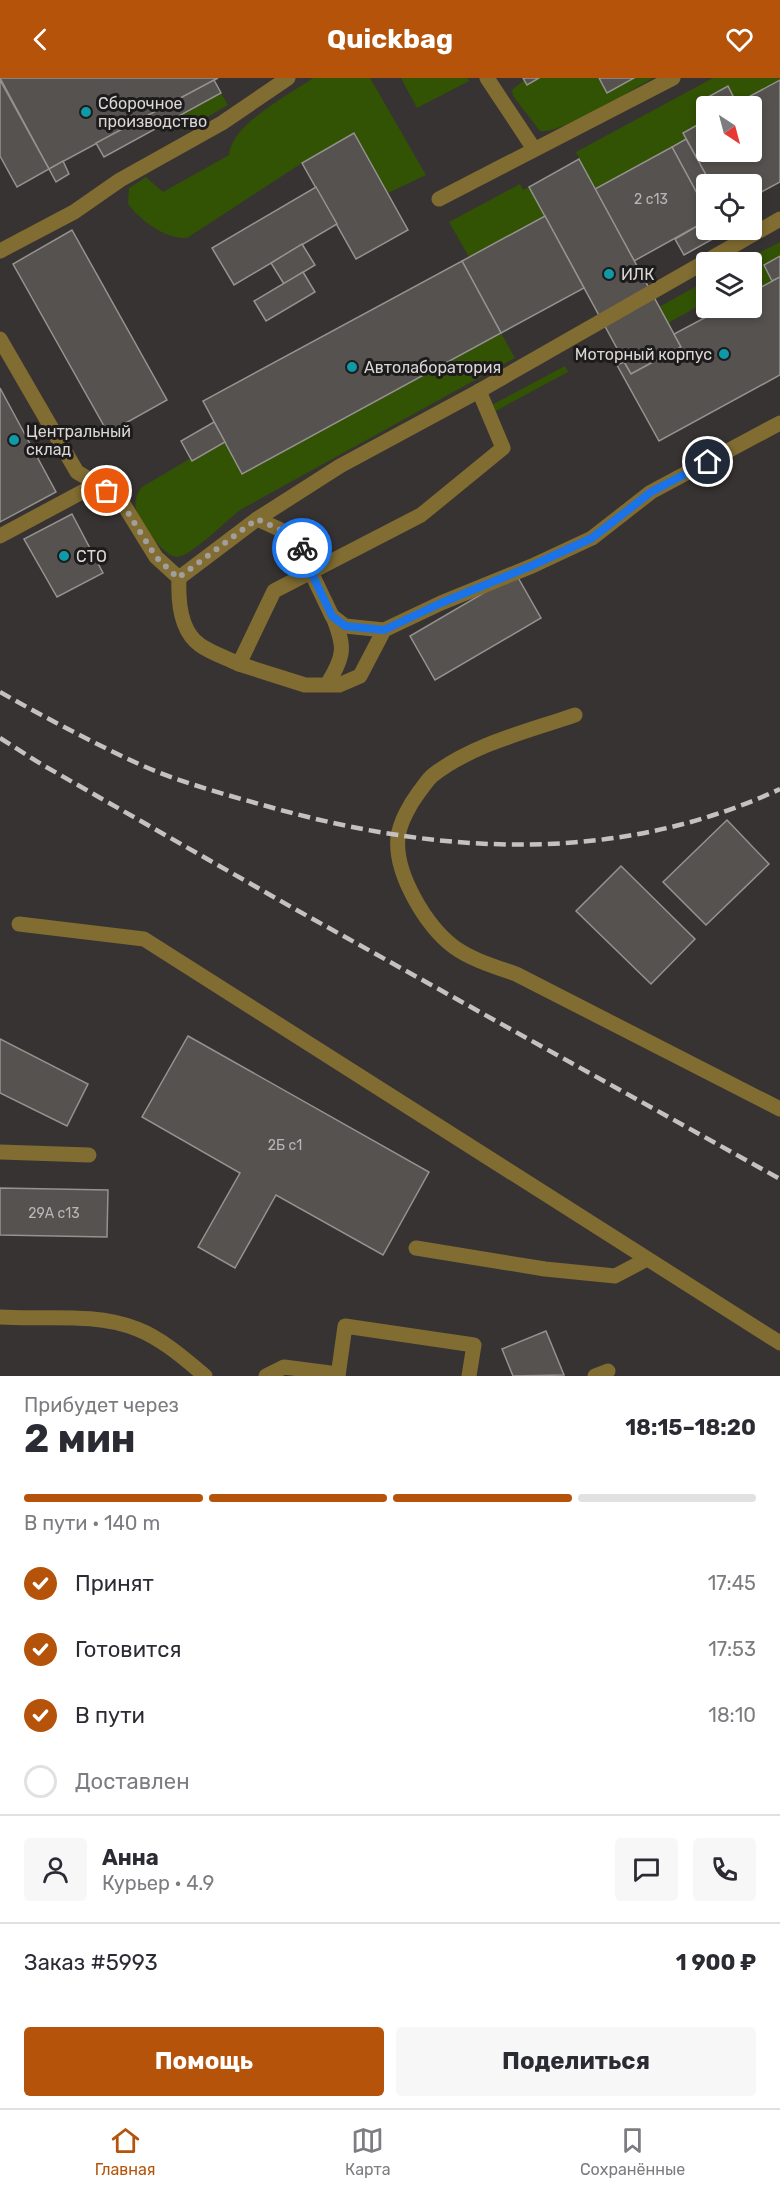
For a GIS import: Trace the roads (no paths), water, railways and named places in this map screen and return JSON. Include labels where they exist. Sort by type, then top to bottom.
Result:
[{"type":"lane","points":[[0,251],[74,212],[120,180],[222,123],[288,78]]},
{"type":"lane","points":[[487,78],[534,149]]},
{"type":"lane","points":[[439,199],[673,78]]},
{"type":"lane","points":[[178,578],[257,519],[340,466],[479,391],[780,219]]},
{"type":"lane","points":[[0,339],[77,472],[118,497],[156,557],[178,578],[178,603],[186,627],[198,644],[239,664],[305,685],[328,683],[339,685],[360,676],[384,630]]},
{"type":"lane","points":[[239,664],[274,591],[310,570],[420,515],[504,448],[479,391]]},
{"type":"lane","points":[[332,616],[345,626],[384,630],[592,538],[651,492],[780,423]]},
{"type":"lane","points":[[0,536],[95,485]]},
{"type":"lane","points":[[257,519],[279,529],[302,545],[310,570],[343,643],[340,663],[328,683]]},
{"type":"lane","points":[[575,715],[516,735],[463,757],[432,776],[410,804],[398,837],[400,863],[416,902],[433,927],[455,948],[516,974],[780,1109]]},
{"type":"lane","points":[[19,924],[144,939],[780,1343]]},
{"type":"lane","points":[[0,1152],[89,1155]]},
{"type":"lane","points":[[416,1248],[545,1269],[615,1276],[647,1259]]},
{"type":"lane","points":[[0,1317],[92,1318],[137,1329],[182,1357],[205,1376]]},
{"type":"lane","points":[[266,1376],[284,1367],[338,1375],[345,1326],[474,1345],[469,1376]]},
{"type":"railway","points":[[0,692],[105,748],[172,777],[270,807],[334,823],[398,835],[463,842],[528,844],[592,841],[655,831],[718,814],[780,789]]},
{"type":"railway","points":[[0,738],[41,764],[293,908],[780,1179]]},
{"type":"place","name":"Сборочное производство","points":[[86,112]]},
{"type":"place","name":"ИЛК","points":[[609,274]]},
{"type":"place","name":"Моторный корпус","points":[[724,354]]},
{"type":"place","name":"Автолаборатория","points":[[352,367]]},
{"type":"place","name":"Центральный склад","points":[[14,440]]},
{"type":"place","name":"СТО","points":[[64,556]]}]
